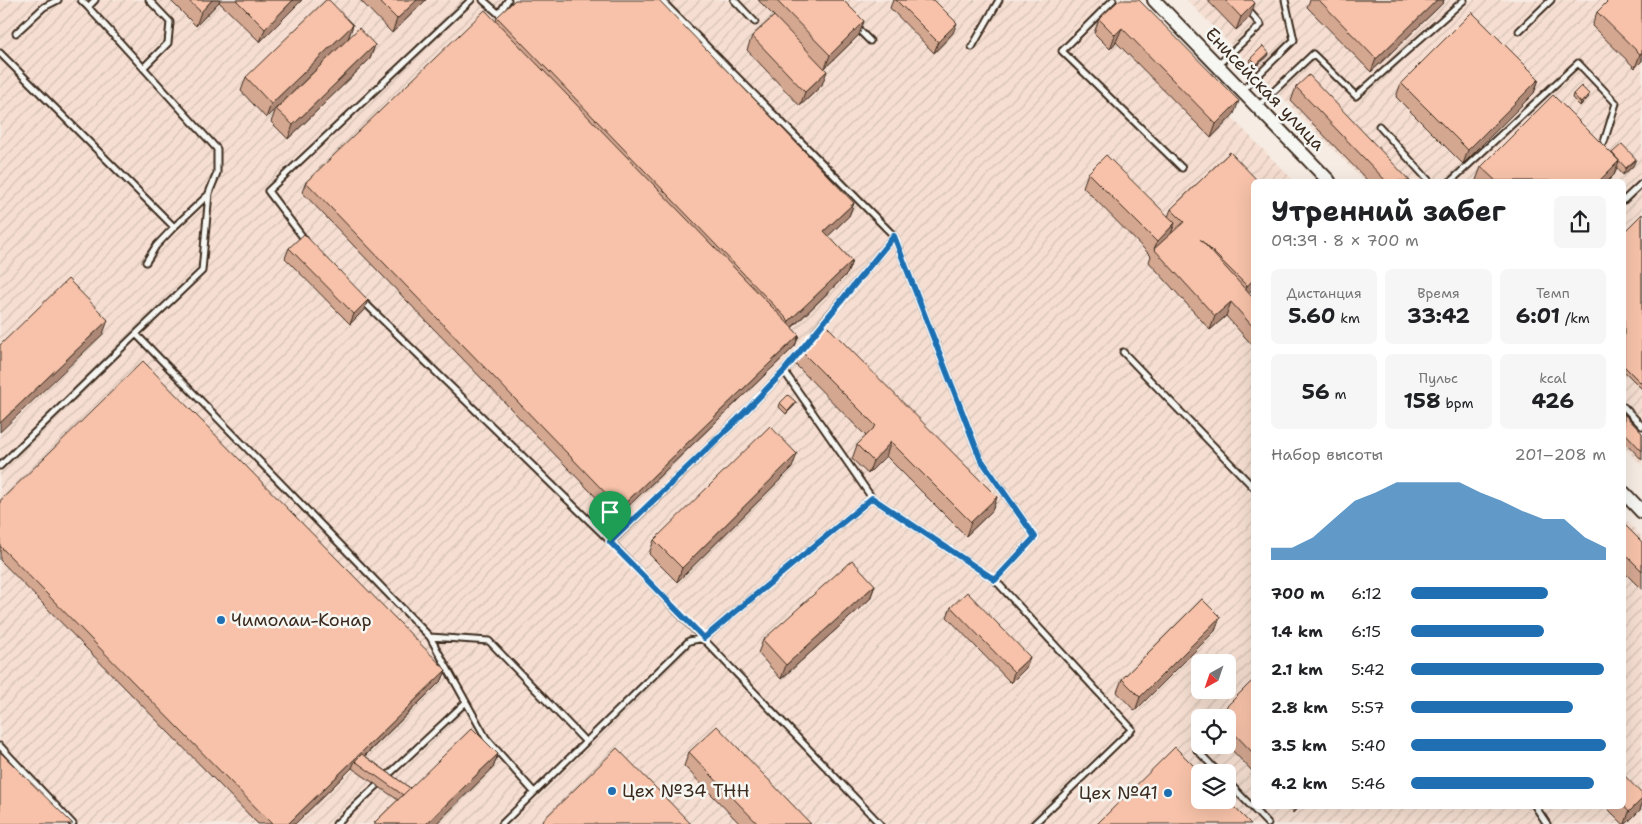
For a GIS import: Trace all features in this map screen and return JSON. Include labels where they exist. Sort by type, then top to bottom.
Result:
[{"type":"street","name":"Енисейская улица","points":[[1154,0],[1327,179]]},
{"type":"street","points":[[1626,494],[1642,512]]},
{"type":"lane","points":[[16,33],[44,6],[58,0]]},
{"type":"lane","points":[[0,466],[202,271],[210,193],[217,174],[217,148],[81,0]]},
{"type":"lane","points":[[88,7],[95,0]]},
{"type":"lane","points":[[144,67],[168,43],[170,22],[149,0]]},
{"type":"lane","points":[[311,248],[268,191],[471,0]]},
{"type":"lane","points":[[483,0],[499,14],[508,0]]},
{"type":"lane","points":[[661,0],[894,236],[980,458],[1035,537],[995,580]]},
{"type":"lane","points":[[734,0],[755,22]]},
{"type":"lane","points":[[972,47],[999,0]]},
{"type":"lane","points":[[1113,0],[1062,51],[1182,168]]},
{"type":"lane","points":[[1218,65],[1261,25],[1239,0]]},
{"type":"lane","points":[[1243,90],[1294,40],[1286,0]]},
{"type":"lane","points":[[1258,106],[1313,54],[1356,96],[1464,0]]},
{"type":"lane","points":[[1519,30],[1551,0]]},
{"type":"lane","points":[[850,20],[870,41]]},
{"type":"lane","points":[[0,53],[174,228]]},
{"type":"lane","points":[[1453,179],[1578,63],[1616,103],[1604,142]]},
{"type":"lane","points":[[1379,126],[1427,179]]},
{"type":"lane","points":[[1626,198],[1642,183]]},
{"type":"lane","points":[[146,262],[156,246],[210,193]]},
{"type":"lane","points":[[808,341],[894,236]]},
{"type":"lane","points":[[358,296],[610,542],[704,638],[880,824]]},
{"type":"lane","points":[[136,334],[430,637],[486,738],[534,792]]},
{"type":"lane","points":[[610,542],[736,421],[784,371],[802,348]]},
{"type":"lane","points":[[1123,352],[1251,485]]},
{"type":"lane","points":[[784,371],[872,498],[995,580],[1132,729],[1034,824]]},
{"type":"lane","points":[[1626,410],[1642,426]]},
{"type":"lane","points":[[502,824],[585,740],[617,714],[689,641],[704,638],[872,498]]},
{"type":"lane","points":[[430,637],[488,641],[585,740]]},
{"type":"lane","points":[[336,824],[466,702]]},
{"type":"lane","points":[[0,746],[73,824]]},
{"type":"lane","points":[[1201,754],[1210,764]]},
{"type":"lane","points":[[1236,790],[1251,806]]},
{"type":"lane","points":[[1254,809],[1268,824]]},
{"type":"lane","points":[[1537,809],[1547,824]]},
{"type":"shaded area","points":[[0,0],[1117,0],[1292,179],[1251,179],[1251,809],[1626,809],[1626,520],[1642,537],[1642,824],[0,824]]},
{"type":"shaded area","points":[[1187,0],[1642,0],[1642,466],[1626,449],[1626,179],[1362,179]]},
{"type":"building","points":[[188,0],[212,0],[201,12]]},
{"type":"building","points":[[236,0],[293,0],[265,29]]},
{"type":"building","points":[[326,0],[329,0],[353,25],[271,104],[246,77]]},
{"type":"building","points":[[378,0],[417,0],[397,19]]},
{"type":"building","points":[[515,0],[659,0],[854,203],[824,231],[852,261],[789,321],[497,17]]},
{"type":"building","points":[[776,0],[843,0],[864,21],[830,55]]},
{"type":"building","points":[[896,0],[934,0],[957,23],[938,42]]},
{"type":"building","points":[[1119,0],[1139,0],[1239,101],[1216,124],[1122,28],[1115,35],[1099,19]]},
{"type":"building","points":[[1225,0],[1252,0],[1255,3],[1241,17]]},
{"type":"building","points":[[1319,0],[1437,0],[1376,59]]},
{"type":"building","points":[[1609,0],[1642,0],[1642,52],[1640,54],[1597,12]]},
{"type":"building","points":[[485,10],[799,335],[620,508],[306,182]]},
{"type":"building","points":[[1472,12],[1539,79],[1468,150],[1401,83]]},
{"type":"building","points":[[774,16],[827,71],[805,92],[752,36]]},
{"type":"building","points":[[359,28],[375,45],[293,125],[276,109]]},
{"type":"building","points":[[1263,46],[1269,53],[1257,64],[1251,58]]},
{"type":"building","points":[[1309,75],[1408,179],[1384,179],[1296,87]]},
{"type":"building","points":[[1581,86],[1589,94],[1581,103],[1573,94]]},
{"type":"building","points":[[1553,95],[1619,161],[1601,179],[1494,179],[1481,167]]},
{"type":"building","points":[[1622,144],[1636,159],[1626,168],[1612,153]]},
{"type":"building","points":[[1230,152],[1256,179],[1251,179],[1251,282],[1247,286],[1200,239],[1251,296],[1251,325],[1231,302],[1215,316],[1154,249],[1184,222],[1171,209]]},
{"type":"building","points":[[1106,155],[1175,223],[1157,242],[1088,173]]},
{"type":"building","points":[[1642,214],[1642,384],[1626,368],[1626,230]]},
{"type":"building","points":[[304,234],[368,300],[354,314],[289,248]]},
{"type":"building","points":[[68,279],[108,320],[0,423],[0,345]]},
{"type":"building","points":[[824,323],[997,497],[971,522],[891,442],[873,461],[857,445],[876,426],[798,348]]},
{"type":"building","name":"Чимолаи-Конар","points":[[143,361],[446,670],[288,824],[272,824],[0,546],[0,501]]},
{"type":"building","points":[[788,395],[796,402],[788,411],[780,403]]},
{"type":"building","points":[[1626,416],[1642,433],[1642,451],[1626,434]]},
{"type":"building","points":[[770,426],[797,454],[682,568],[654,540]]},
{"type":"building","points":[[1626,526],[1642,542],[1642,571],[1626,555]]},
{"type":"building","points":[[852,560],[875,585],[786,665],[763,640]]},
{"type":"building","points":[[967,592],[1030,657],[1014,672],[951,607]]},
{"type":"building","points":[[1202,599],[1220,617],[1140,697],[1122,679]]},
{"type":"building","points":[[1251,682],[1251,751],[1236,735],[1236,709],[1224,709]]},
{"type":"building","points":[[717,726],[811,824],[758,824],[689,752]]},
{"type":"building","points":[[472,728],[498,754],[426,824],[373,824]]},
{"type":"building","name":"Цех №41","points":[[1175,747],[1192,764],[1191,809],[1236,809],[1251,824],[1097,824]]},
{"type":"building","name":"Цех №34 ТНН","points":[[617,748],[691,824],[539,824]]},
{"type":"building","points":[[0,752],[73,824],[0,824]]},
{"type":"building","points":[[362,754],[410,788],[403,795],[355,761]]},
{"type":"building","points":[[1626,777],[1642,794],[1642,799],[1629,812],[1626,808]]},
{"type":"place","name":"Чимолаи-Конар","points":[[221,620]]},
{"type":"place","name":"Цех №34 ТНН","points":[[612,791]]},
{"type":"place","name":"Цех №41","points":[[1168,793]]},
{"type":"route","points":[[894,236],[980,458],[1035,537],[995,580],[872,498],[704,638],[610,542],[736,421],[784,371],[894,236]]}]
